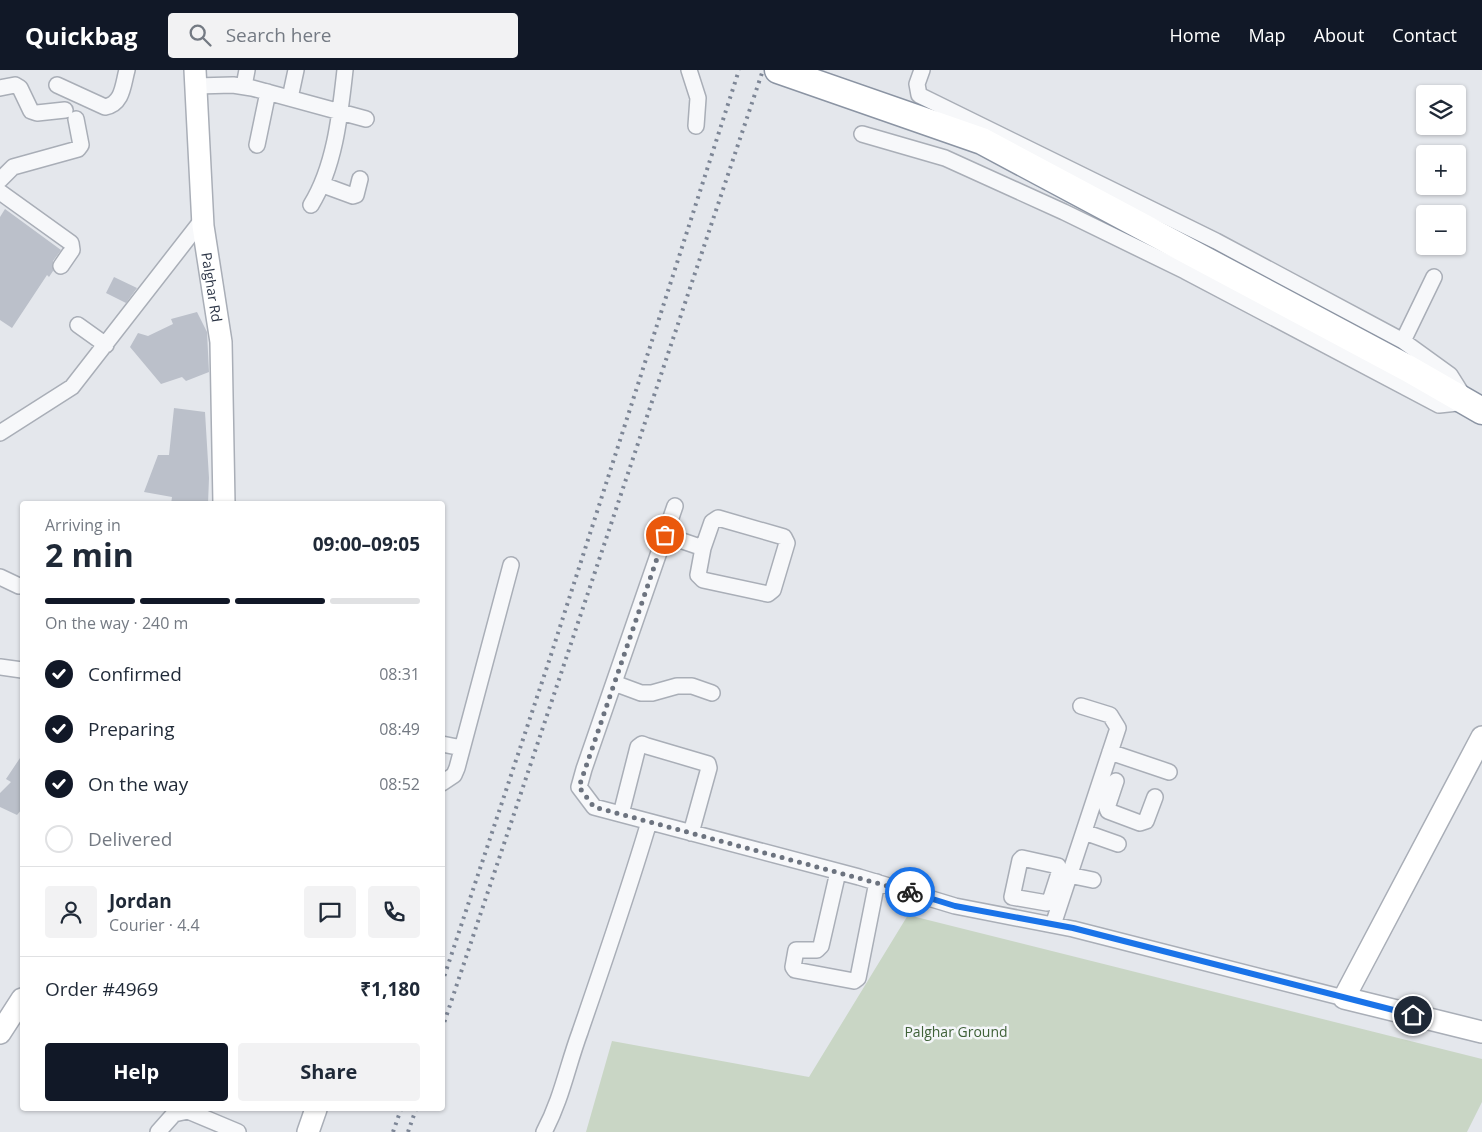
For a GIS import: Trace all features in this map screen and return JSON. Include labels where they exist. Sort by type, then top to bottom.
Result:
[{"type":"highway","points":[[778,70],[982,141],[1409,368],[1474,407]]},
{"type":"main road","name":"Palghar Rd","points":[[195,78],[202,220],[221,342],[224,501]]},
{"type":"main road","points":[[1482,737],[1344,998],[1482,1032]]},
{"type":"main road","points":[[0,1033],[20,1002]]},
{"type":"main road","points":[[308,1132],[315,1111]]},
{"type":"street","points":[[57,85],[105,106],[111,106],[119,99],[127,70]]},
{"type":"street","points":[[244,86],[247,70]]},
{"type":"street","points":[[290,98],[296,70]]},
{"type":"street","points":[[311,205],[323,186],[340,112],[345,70]]},
{"type":"street","points":[[689,70],[698,98],[696,126]]},
{"type":"street","points":[[922,70],[917,84],[919,95],[1216,241],[1403,341],[1450,375],[1474,407]]},
{"type":"street","points":[[195,78],[244,86],[366,119]]},
{"type":"street","points":[[0,88],[15,85],[20,88],[31,111],[70,115],[81,145],[78,149],[13,167],[0,180]]},
{"type":"street","points":[[257,145],[268,92]]},
{"type":"street","points":[[862,134],[945,158],[1064,212],[1185,271],[1439,405],[1474,407]]},
{"type":"street","points":[[323,186],[353,196],[356,195],[360,180]]},
{"type":"street","points":[[2,197],[71,243],[72,250],[61,266]]},
{"type":"street","points":[[0,433],[72,387],[202,220]]},
{"type":"street","points":[[1403,341],[1434,277]]},
{"type":"street","points":[[78,325],[106,345]]},
{"type":"street","points":[[675,506],[579,787],[594,807],[877,882],[955,906],[1053,925],[1344,998]]},
{"type":"street","points":[[718,518],[784,537],[787,543],[773,590],[768,594],[703,580],[698,575],[703,548],[712,522],[718,518]]},
{"type":"street","points":[[665,535],[703,548]]},
{"type":"street","points":[[445,781],[454,775],[510,565]]},
{"type":"street","points":[[0,576],[19,586]]},
{"type":"street","points":[[0,667],[20,670]]},
{"type":"street","points":[[614,683],[641,693],[652,693],[677,686],[692,686],[712,693]]},
{"type":"street","points":[[1081,706],[1110,715],[1116,721],[1118,728],[1110,752],[1104,793],[1108,811],[1140,823],[1146,821],[1155,797]]},
{"type":"street","points":[[621,814],[638,747],[642,744],[708,764],[709,768],[691,833]]},
{"type":"street","points":[[445,745],[462,748]]},
{"type":"street","points":[[1110,752],[1169,772]]},
{"type":"street","points":[[1053,925],[1064,874],[1104,793],[1116,780]]},
{"type":"street","points":[[544,1132],[558,1106],[578,1035],[629,889],[649,822]]},
{"type":"street","points":[[1084,832],[1118,844]]},
{"type":"street","points":[[838,872],[821,946],[817,950],[796,950],[793,967],[795,970],[854,980],[858,978],[877,882]]},
{"type":"street","points":[[1064,874],[1093,880]]},
{"type":"street","points":[[158,1132],[174,1114],[188,1111],[238,1132]]},
{"type":"green space","name":"Palghar Ground","points":[[908,915],[1482,1059],[1482,1102],[1467,1132],[586,1132],[612,1041],[809,1077]]},
{"type":"building","points":[[5,209],[61,250],[53,261],[53,271],[49,277],[47,275],[12,328],[0,320],[0,217]]},
{"type":"building","points":[[114,277],[137,288],[126,303],[106,293]]},
{"type":"building","points":[[197,312],[207,332],[209,372],[186,381],[182,377],[161,384],[130,347],[138,333],[148,336],[173,324],[171,319]]},
{"type":"building","points":[[174,408],[205,412],[209,478],[208,501],[171,501],[172,497],[144,492],[158,455],[169,455]]},
{"type":"building","points":[[20,758],[20,811],[17,815],[0,807],[0,793],[11,782],[6,779]]},
{"type":"railway","points":[[445,974],[550,658],[739,70]]},
{"type":"railway","points":[[445,1020],[763,70]]},
{"type":"railway","points":[[393,1132],[400,1111]]},
{"type":"railway","points":[[408,1132],[415,1111]]},
{"type":"way so far","points":[[665,535],[579,787],[594,807],[910,892]]},
{"type":"route","points":[[910,892],[955,906],[1073,928],[1413,1015]]}]
